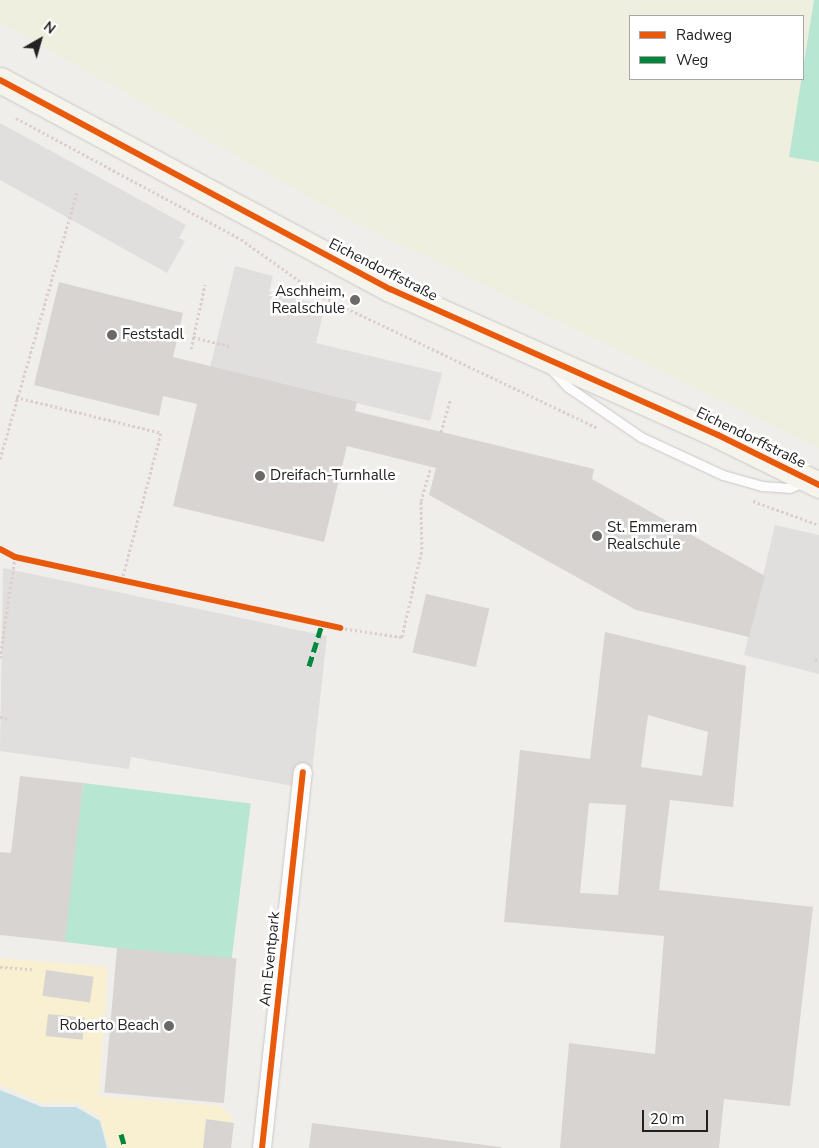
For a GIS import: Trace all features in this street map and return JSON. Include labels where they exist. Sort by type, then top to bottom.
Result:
[{"type":"street","name":"Eichendorffstraße","points":[[0,80],[382,284],[542,359],[718,435],[814,483]]},
{"type":"street","name":"Am Eventpark","points":[[262,1148],[303,772]]},
{"type":"lane","points":[[542,359],[568,387],[641,437],[714,471],[762,486],[789,488],[814,483]]},
{"type":"path","points":[[8,113],[241,239],[311,289],[359,316],[607,433]]},
{"type":"path","points":[[0,459],[16,397],[77,193]]},
{"type":"path","points":[[191,349],[205,285]]},
{"type":"path","points":[[193,338],[229,346]]},
{"type":"path","points":[[16,397],[161,433],[122,580]]},
{"type":"path","points":[[441,432],[450,400]]},
{"type":"path","points":[[340,628],[402,637],[422,549],[421,501],[431,466]]},
{"type":"path","points":[[750,500],[819,525]]},
{"type":"path","points":[[0,658],[15,557]]},
{"type":"path","points":[[814,659],[819,662]]},
{"type":"path","points":[[0,717],[8,719]]},
{"type":"path","points":[[0,967],[32,970]]},
{"type":"green space","points":[[0,0],[814,0],[804,66],[804,15],[629,15],[629,80],[802,80],[789,157],[819,162],[819,448],[348,219],[0,22]]},
{"type":"green space","points":[[814,0],[819,0],[819,162],[789,157],[801,80],[804,80],[804,63]]},
{"type":"green space","points":[[83,783],[251,804],[231,962],[64,942]]},
{"type":"sand","points":[[0,958],[108,967],[99,1096],[220,1106],[232,1117],[229,1148],[110,1148],[99,1116],[76,1103],[41,1103],[0,1085]]},
{"type":"shaded area","points":[[0,123],[186,225],[179,238],[185,241],[167,273],[0,180]]},
{"type":"shaded area","points":[[235,266],[273,276],[269,292],[325,306],[316,343],[442,373],[430,421],[210,367]]},
{"type":"shaded area","points":[[775,525],[819,535],[819,674],[744,655]]},
{"type":"shaded area","points":[[3,568],[327,636],[310,789],[131,757],[129,769],[0,751]]},
{"type":"water","points":[[0,1090],[42,1107],[76,1107],[100,1121],[107,1148],[0,1148]]},
{"type":"building","points":[[59,282],[183,313],[173,357],[357,402],[355,411],[594,469],[592,479],[765,576],[749,637],[636,610],[429,495],[436,468],[347,446],[324,542],[173,506],[197,404],[163,396],[159,416],[34,385]]},
{"type":"building","points":[[426,594],[489,609],[476,667],[413,652]]},
{"type":"building","points":[[605,632],[746,666],[733,807],[670,800],[659,890],[813,907],[790,1106],[724,1099],[719,1148],[560,1148],[569,1043],[655,1054],[664,936],[504,922],[520,750],[590,759]],"holes":[[[648,715],[708,732],[702,776],[641,767]],[[589,803],[626,805],[618,895],[580,893]]]},
{"type":"building","points":[[20,776],[83,783],[65,942],[0,935],[0,852],[11,853]]},
{"type":"building","name":"Roberto Beach","points":[[117,948],[237,958],[224,1103],[104,1092]]},
{"type":"building","points":[[46,970],[94,977],[90,1002],[42,996]]},
{"type":"building","points":[[48,1014],[85,1018],[82,1040],[46,1036]]},
{"type":"building","points":[[206,1119],[234,1123],[231,1148],[203,1148]]},
{"type":"building","points":[[312,1123],[501,1147],[501,1148],[309,1148]]},
{"type":"marked path","points":[[309,666],[322,624]]},
{"type":"marked path","points":[[121,1134],[125,1148]]},
{"type":"cycle path","points":[[0,80],[390,289],[718,435],[819,485]]},
{"type":"cycle path","points":[[0,549],[15,557],[340,628]]},
{"type":"cycle path","points":[[262,1148],[303,772]]},
{"type":"place","name":"Aschheim, Realschule","points":[[355,300]]},
{"type":"place","name":"Feststadl","points":[[112,335]]},
{"type":"place","name":"Dreifach-Turnhalle","points":[[260,476]]},
{"type":"place","name":"St. Emmeram Realschule","points":[[597,536]]},
{"type":"place","name":"Roberto Beach","points":[[169,1026]]}]
